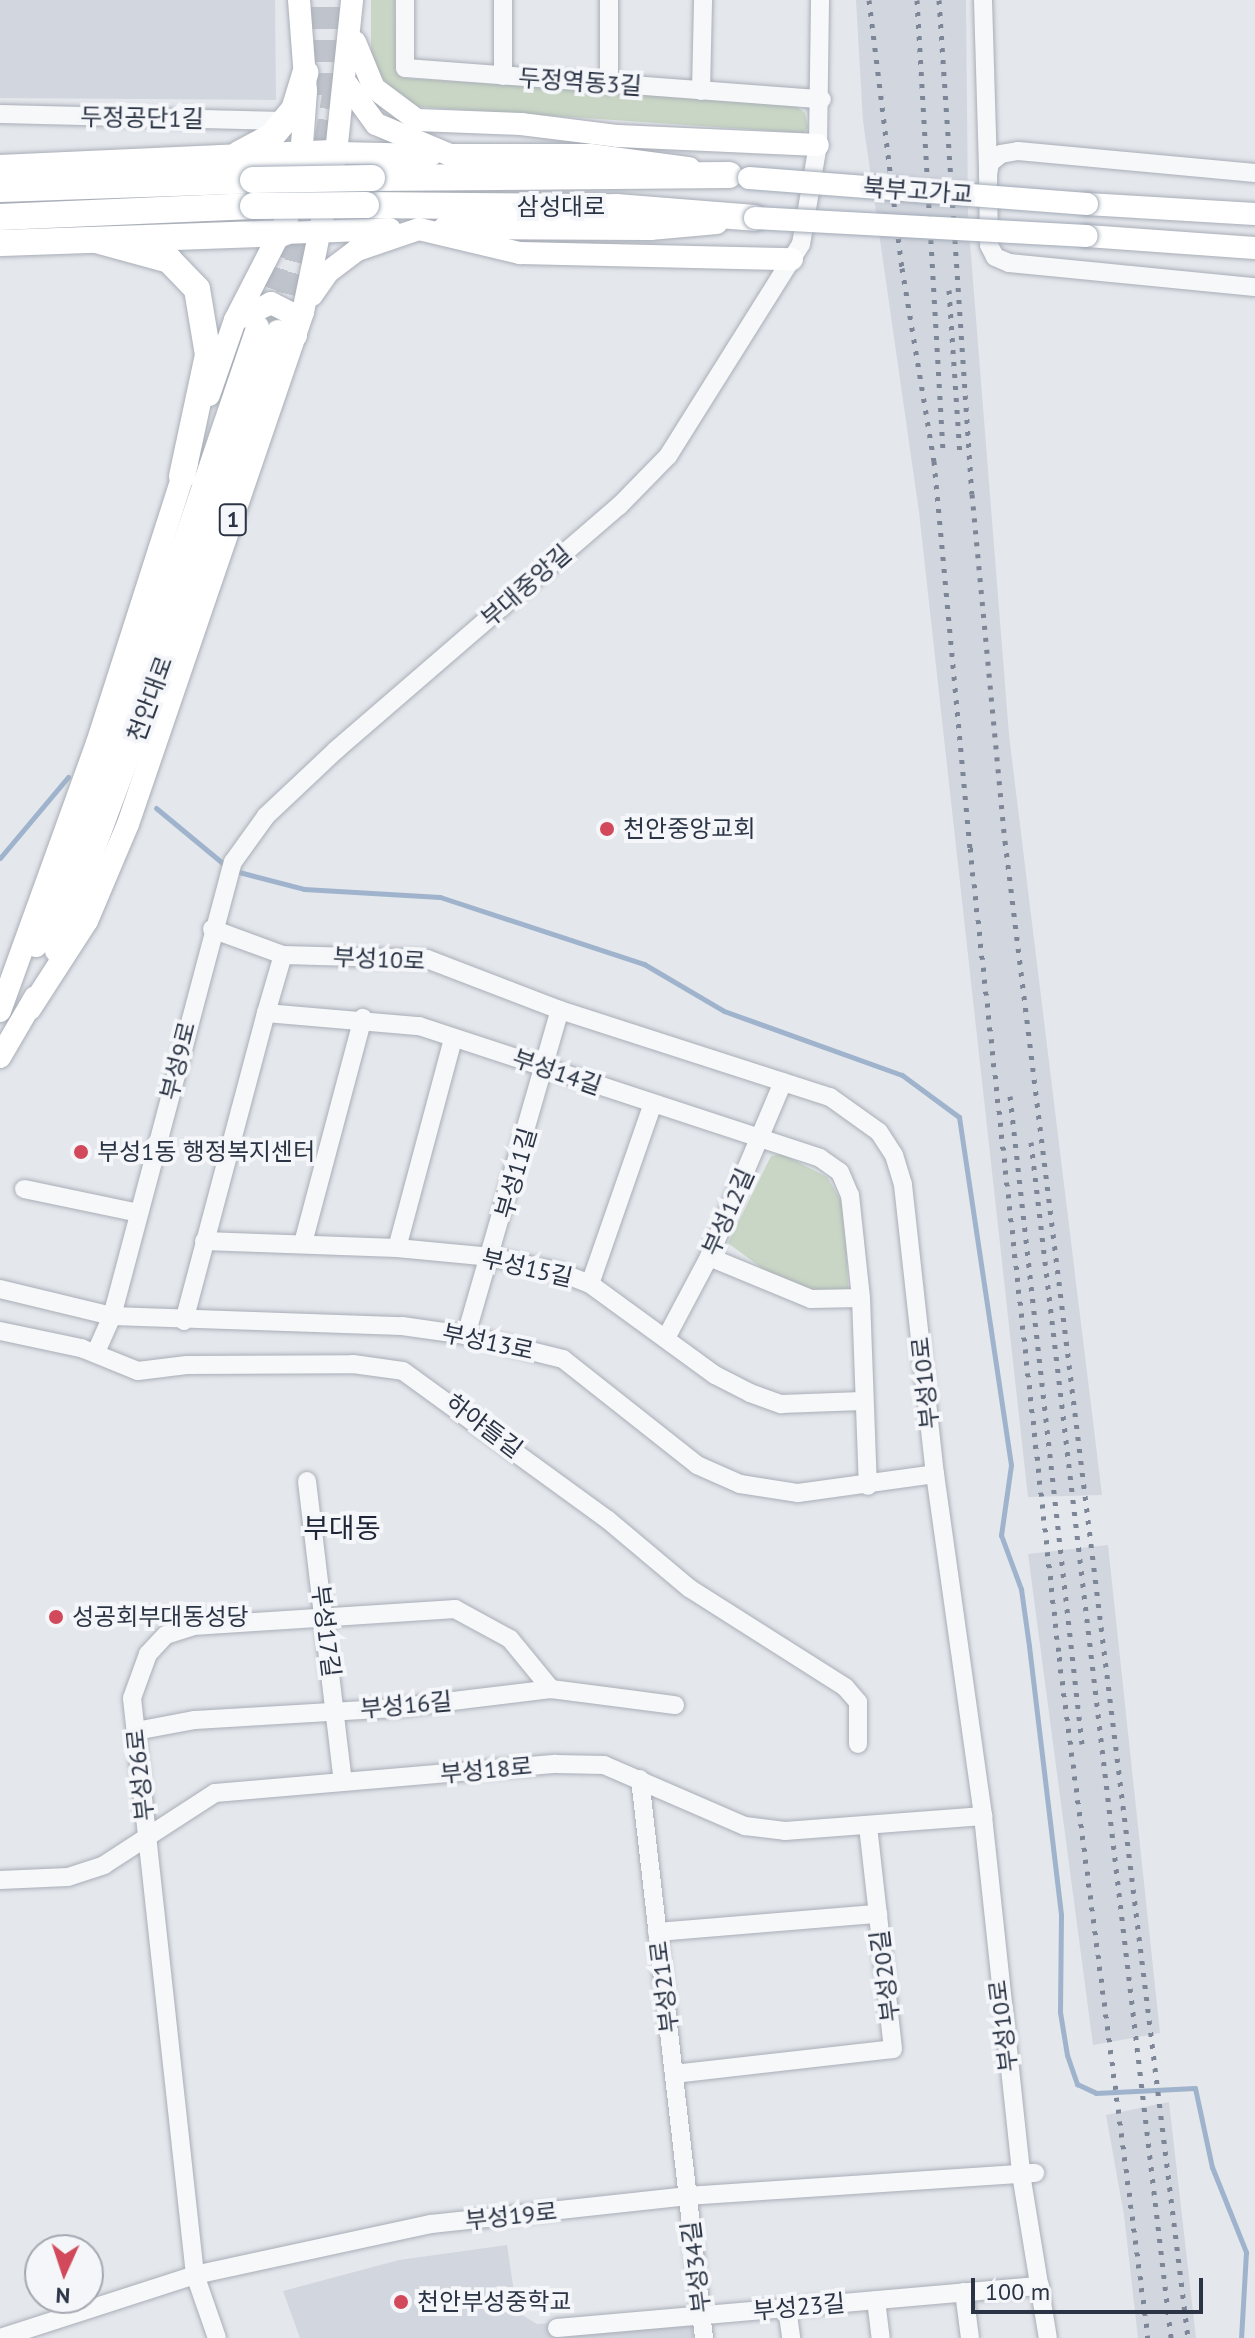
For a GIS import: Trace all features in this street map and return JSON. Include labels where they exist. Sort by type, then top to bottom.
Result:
[{"type":"highway","points":[[228,158],[258,147],[284,121],[301,95],[305,73]]},
{"type":"highway","points":[[0,168],[336,153]]},
{"type":"highway","name":"삼성대로","points":[[0,189],[253,180],[739,176]]},
{"type":"highway","name":"삼성대로","points":[[0,217],[253,206],[366,205],[616,207],[755,218]]},
{"type":"highway","points":[[0,243],[283,233]]},
{"type":"highway","points":[[96,240],[169,260],[197,289],[205,310],[208,355],[182,476]]},
{"type":"main road","points":[[0,1011],[97,743],[235,320],[283,233],[302,155],[305,73],[300,1]]},
{"type":"main road","points":[[322,231],[346,83],[352,10]]},
{"type":"main road","points":[[352,10],[357,52],[374,88],[417,120],[521,124],[618,136],[818,145]]},
{"type":"main road","points":[[346,83],[376,124],[450,155]]},
{"type":"main road","name":"북부고가교","points":[[336,153],[590,155],[739,176],[1255,214]]},
{"type":"main road","name":"북부고가교","points":[[419,229],[672,228],[755,218],[1255,248]]},
{"type":"main road","points":[[283,233],[419,229],[520,253],[796,252]]},
{"type":"main road","points":[[303,312],[338,262],[375,241],[419,229]]},
{"type":"main road","name":"1","points":[[0,1057],[87,921],[128,824],[277,331],[303,312],[322,231]]},
{"type":"main road","points":[[235,320],[271,303],[291,313],[277,331]]},
{"type":"main road","name":"천안대로","points":[[0,1011],[58,900],[277,331]]},
{"type":"street","name":"두정역동3길","points":[[405,0],[405,68],[822,99]]},
{"type":"street","points":[[503,0],[503,76]]},
{"type":"street","points":[[609,0],[609,85]]},
{"type":"street","points":[[701,91],[703,0]]},
{"type":"street","points":[[796,252],[818,145],[822,99],[820,0]]},
{"type":"street","points":[[983,0],[989,245],[995,257],[1009,263],[1255,287]]},
{"type":"street","name":"두정공단1길","points":[[0,114],[284,121]]},
{"type":"street","points":[[986,126],[999,146],[1018,151],[1255,173]]},
{"type":"street","points":[[988,174],[1001,154],[1018,151]]},
{"type":"street","name":"부대중앙길","points":[[220,899],[233,862],[266,816],[326,759],[619,506],[668,456],[796,252]]},
{"type":"street","name":"부성9로","points":[[96,1352],[112,1316],[220,899]]},
{"type":"street","name":"부성10로","points":[[212,929],[283,955],[427,959],[560,1010],[830,1097],[856,1112],[894,1155],[903,1185],[935,1474],[983,1816],[1048,2338]]},
{"type":"street","points":[[184,1321],[283,955]]},
{"type":"street","name":"부성11길","points":[[466,1335],[492,1257],[560,1010]]},
{"type":"street","name":"부성14길","points":[[266,1013],[363,1018],[419,1026],[546,1066],[759,1142],[820,1158],[840,1172],[850,1195],[861,1298],[862,1401],[868,1486]]},
{"type":"street","points":[[303,1243],[363,1018]]},
{"type":"street","points":[[397,1248],[453,1039]]},
{"type":"street","name":"부성12길","points":[[666,1338],[709,1257],[783,1082]]},
{"type":"street","points":[[590,1284],[652,1106]]},
{"type":"street","points":[[24,1189],[139,1213]]},
{"type":"street","name":"부성15길","points":[[204,1241],[397,1248],[492,1257],[590,1284],[715,1375],[781,1404],[862,1401]]},
{"type":"street","points":[[709,1257],[811,1299],[861,1298]]},
{"type":"street","name":"부성13로","points":[[0,1289],[112,1316],[184,1321],[402,1326],[466,1335],[563,1359],[697,1465],[740,1484],[798,1493],[868,1486],[935,1474]]},
{"type":"street","name":"하야들길","points":[[0,1331],[96,1352],[138,1371],[187,1365],[353,1364],[384,1366],[413,1376],[596,1510],[689,1588],[845,1687],[858,1702],[858,1744]]},
{"type":"street","name":"부성17길","points":[[307,1481],[343,1781]]},
{"type":"street","name":"부성26로","points":[[217,2338],[195,2275],[132,1698],[141,1669],[166,1635],[193,1626],[455,1609],[510,1639],[551,1689]]},
{"type":"street","name":"부성16길","points":[[136,1731],[195,1720],[336,1712],[551,1689],[675,1705]]},
{"type":"street","name":"부성18로","points":[[0,1880],[68,1877],[104,1865],[215,1793],[556,1764],[604,1765],[745,1826],[785,1831],[983,1816]]},
{"type":"street","name":"부성21로","points":[[640,1779],[688,2196]]},
{"type":"street","name":"부성20길","points":[[674,2074],[893,2049],[868,1827]]},
{"type":"street","points":[[657,1932],[878,1914]]},
{"type":"street","name":"부성19로","points":[[0,2338],[195,2275],[431,2224],[688,2196],[1028,2174]]},
{"type":"street","name":"부성34길","points":[[688,2196],[704,2338]]},
{"type":"street","name":"부성23길","points":[[557,2328],[1040,2286]]},
{"type":"street","points":[[964,2292],[970,2338]]},
{"type":"street","points":[[876,2300],[881,2338]]},
{"type":"street","points":[[787,2308],[791,2338]]},
{"type":"shaded area","points":[[0,0],[275,0],[276,100],[0,98]]},
{"type":"shaded area","points":[[856,0],[966,0],[968,218],[1009,735],[1102,1495],[1028,1497],[919,512],[863,121]]},
{"type":"shaded area","points":[[1108,1545],[1160,2033],[1093,2045],[1028,1554]]},
{"type":"shaded area","points":[[1169,2102],[1196,2338],[1138,2338],[1124,2215],[1106,2115]]},
{"type":"shaded area","name":"천안부성중학교","points":[[507,2245],[517,2312],[537,2324],[678,2316],[692,2324],[693,2338],[300,2338],[283,2291],[399,2260]]},
{"type":"green space","points":[[371,0],[395,0],[396,65],[403,78],[792,103],[805,113],[808,128],[804,133],[407,106],[377,72],[371,53]]},
{"type":"green space","points":[[782,1154],[827,1177],[845,1207],[848,1290],[823,1295],[771,1275],[728,1243],[771,1156]]},
{"type":"waterway","points":[[0,858],[68,777]]},
{"type":"waterway","points":[[156,808],[226,866]]},
{"type":"waterway","points":[[235,871],[304,889],[440,897],[644,964],[724,1011],[902,1075],[959,1117],[1011,1465],[1001,1535],[1021,1589],[1029,1646],[1061,1915],[1060,2012],[1067,2055],[1077,2084],[1096,2093],[1195,2088],[1212,2167],[1246,2252],[1241,2338]]},
{"type":"tunnel","points":[[314,95],[316,0]]},
{"type":"tunnel","points":[[279,326],[325,142],[333,95],[335,0]]},
{"type":"tunnel","points":[[261,320],[291,227]]},
{"type":"railway","points":[[869,0],[902,268],[934,461],[970,848],[1059,1657],[1148,2338]]},
{"type":"railway","points":[[917,0],[943,451]]},
{"type":"railway","points":[[939,0],[972,494],[1005,841],[1188,2338]]},
{"type":"railway","points":[[949,290],[960,454]]},
{"type":"railway","points":[[1010,1096],[1082,1744]]},
{"type":"railway","points":[[1031,1142],[1171,2338]]},
{"type":"place","name":"천안중앙교회","points":[[607,829]]},
{"type":"place","name":"부성1동 행정복지센터","points":[[81,1152]]},
{"type":"place","name":"성공회부대동성당","points":[[56,1617]]},
{"type":"place","name":"천안부성중학교","points":[[401,2302]]},
{"type":"district","name":"부대동","points":[[342,1528]]}]
